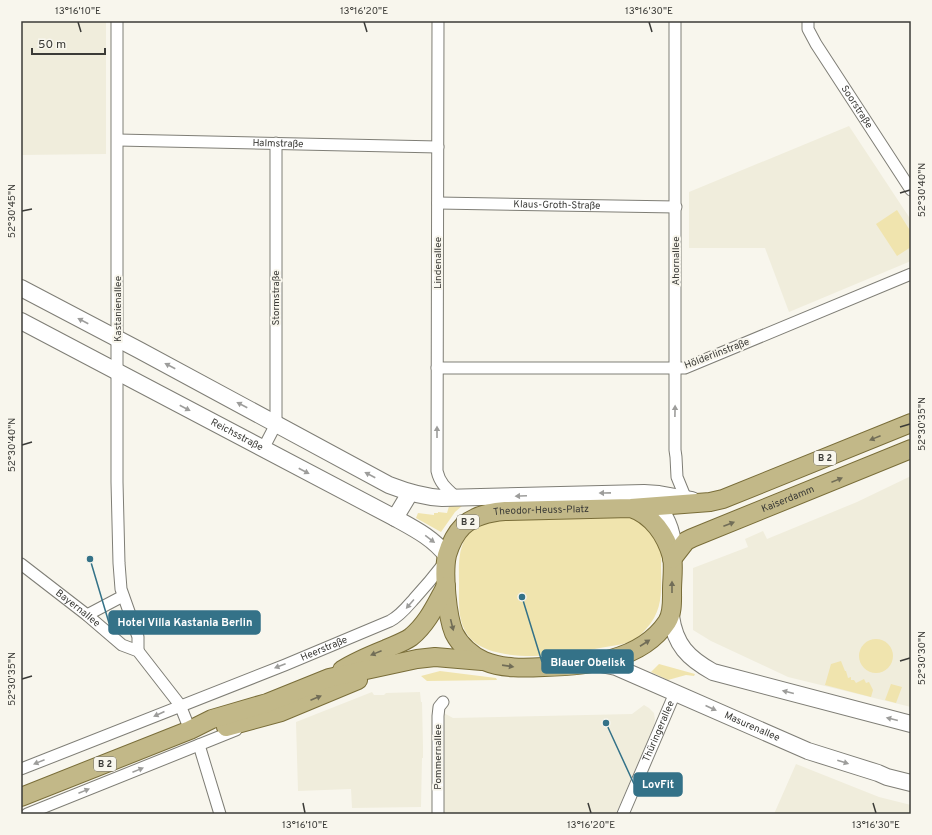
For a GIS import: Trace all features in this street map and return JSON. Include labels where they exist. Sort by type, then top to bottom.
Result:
[{"type":"main road","points":[[21,288],[389,485],[410,493],[428,497],[457,498]]},
{"type":"main road","name":"Reichsstraße","points":[[21,322],[395,518],[431,539],[440,547],[447,558]]},
{"type":"main road","name":"B 2","points":[[658,506],[693,500],[710,502],[723,499],[911,423]]},
{"type":"main road","name":"Kaiserdamm","points":[[672,558],[681,547],[692,538],[911,449]]},
{"type":"main road","points":[[395,518],[410,493]]},
{"type":"main road","points":[[644,493],[693,500]]},
{"type":"main road","points":[[644,493],[658,506],[667,520],[671,532],[673,543],[671,616],[674,632],[682,648],[691,658],[713,672],[911,724]]},
{"type":"main road","name":"Theodor-Heuss-Platz","points":[[457,498],[644,493]]},
{"type":"main road","name":"Theodor-Heuss-Platz","points":[[658,506],[492,512],[478,517],[464,526],[457,534],[447,558],[446,586],[451,622],[456,636],[476,657],[485,662],[503,666],[531,668],[596,663],[627,653],[642,645],[657,634],[671,616]]},
{"type":"main road","points":[[631,508],[644,514],[655,524],[662,535],[672,558]]},
{"type":"main road","name":"B 2","points":[[329,678],[354,662],[404,642],[425,623],[446,586]]},
{"type":"main road","name":"B 2","points":[[21,797],[190,730],[212,719],[267,703],[329,678],[411,660],[435,657],[485,662]]},
{"type":"main road","name":"Masurenallee","points":[[596,663],[616,667],[820,755],[887,777],[911,783]]},
{"type":"main road","name":"B 2","points":[[190,730],[197,732],[210,731],[267,716],[297,706],[393,665]]},
{"type":"street","name":"Kastanienallee","points":[[117,21],[117,482],[119,563],[123,596],[138,636],[138,651]]},
{"type":"street","name":"Lindenallee","points":[[438,21],[437,471],[439,479],[444,486],[457,498]]},
{"type":"street","name":"Ahornallee","points":[[675,21],[675,450],[677,477],[693,500]]},
{"type":"street","name":"Soorstraße","points":[[808,21],[808,29],[816,44],[911,190]]},
{"type":"street","name":"Halmstraße","points":[[118,140],[438,147]]},
{"type":"street","name":"Stormstraße","points":[[263,449],[276,424],[276,143]]},
{"type":"street","name":"Klaus-Groth-Straße","points":[[438,203],[676,207]]},
{"type":"street","name":"Hölderlinstraße","points":[[437,368],[685,368],[911,274]]},
{"type":"street","name":"Heerstraße","points":[[21,769],[394,619],[425,588],[447,558]]},
{"type":"street","name":"Bayernallee","points":[[21,564],[87,615],[122,645],[138,651],[180,706]]},
{"type":"street","points":[[87,615],[123,596]]},
{"type":"street","name":"Thüringerallee","points":[[623,814],[675,693]]},
{"type":"street","name":"Pommernallee","points":[[438,814],[438,716],[439,707],[443,702]]},
{"type":"street","points":[[180,706],[190,730]]},
{"type":"street","points":[[27,814],[251,725],[267,716]]},
{"type":"street","points":[[199,745],[220,814]]},
{"type":"shaded area","points":[[21,21],[106,21],[106,154],[21,155]]},
{"type":"shaded area","points":[[849,126],[911,220],[911,261],[789,312],[765,248],[689,248],[689,192]]},
{"type":"shaded area","points":[[897,210],[911,232],[911,247],[897,256],[876,224]]},
{"type":"shaded area","points":[[911,476],[911,707],[788,677],[711,641],[693,630],[693,568],[748,547],[745,539],[763,531],[767,539],[857,502]]},
{"type":"shaded area","points":[[450,503],[462,506],[455,512],[441,532],[416,518],[418,513],[434,515],[434,513],[438,512],[447,513]]},
{"type":"shaded area","points":[[637,517],[659,543],[662,552],[659,607],[652,622],[637,638],[622,644],[586,651],[533,656],[497,652],[482,647],[471,639],[466,633],[461,620],[459,606],[459,565],[462,545],[469,533],[486,520]]},
{"type":"shaded area","points":[[873,639],[879,639],[883,640],[890,646],[893,656],[892,663],[886,670],[879,673],[873,673],[869,672],[862,666],[859,659],[859,653],[860,649],[866,642]]},
{"type":"shaded area","points":[[841,661],[848,678],[851,677],[851,680],[854,680],[856,683],[864,679],[866,683],[869,682],[873,690],[871,697],[825,685],[831,664]]},
{"type":"shaded area","points":[[659,664],[695,674],[694,676],[686,675],[668,680],[651,672]]},
{"type":"shaded area","points":[[440,671],[496,678],[497,680],[427,681],[421,676]]},
{"type":"shaded area","points":[[891,684],[902,687],[896,703],[885,700]]},
{"type":"shaded area","points":[[372,692],[374,695],[384,695],[386,693],[420,692],[422,702],[423,747],[421,807],[352,808],[351,789],[298,791],[296,722]]},
{"type":"shaded area","points":[[644,705],[654,713],[654,725],[616,814],[443,814],[442,712],[453,718],[632,714]]},
{"type":"shaded area","points":[[796,764],[879,797],[911,805],[911,814],[774,814]]},
{"type":"place","name":"Hotel Villa Kastania Berlin","points":[[90,559]]},
{"type":"place","name":"Blauer Obelisk","points":[[522,597]]},
{"type":"place","name":"LovFit","points":[[606,723]]}]
